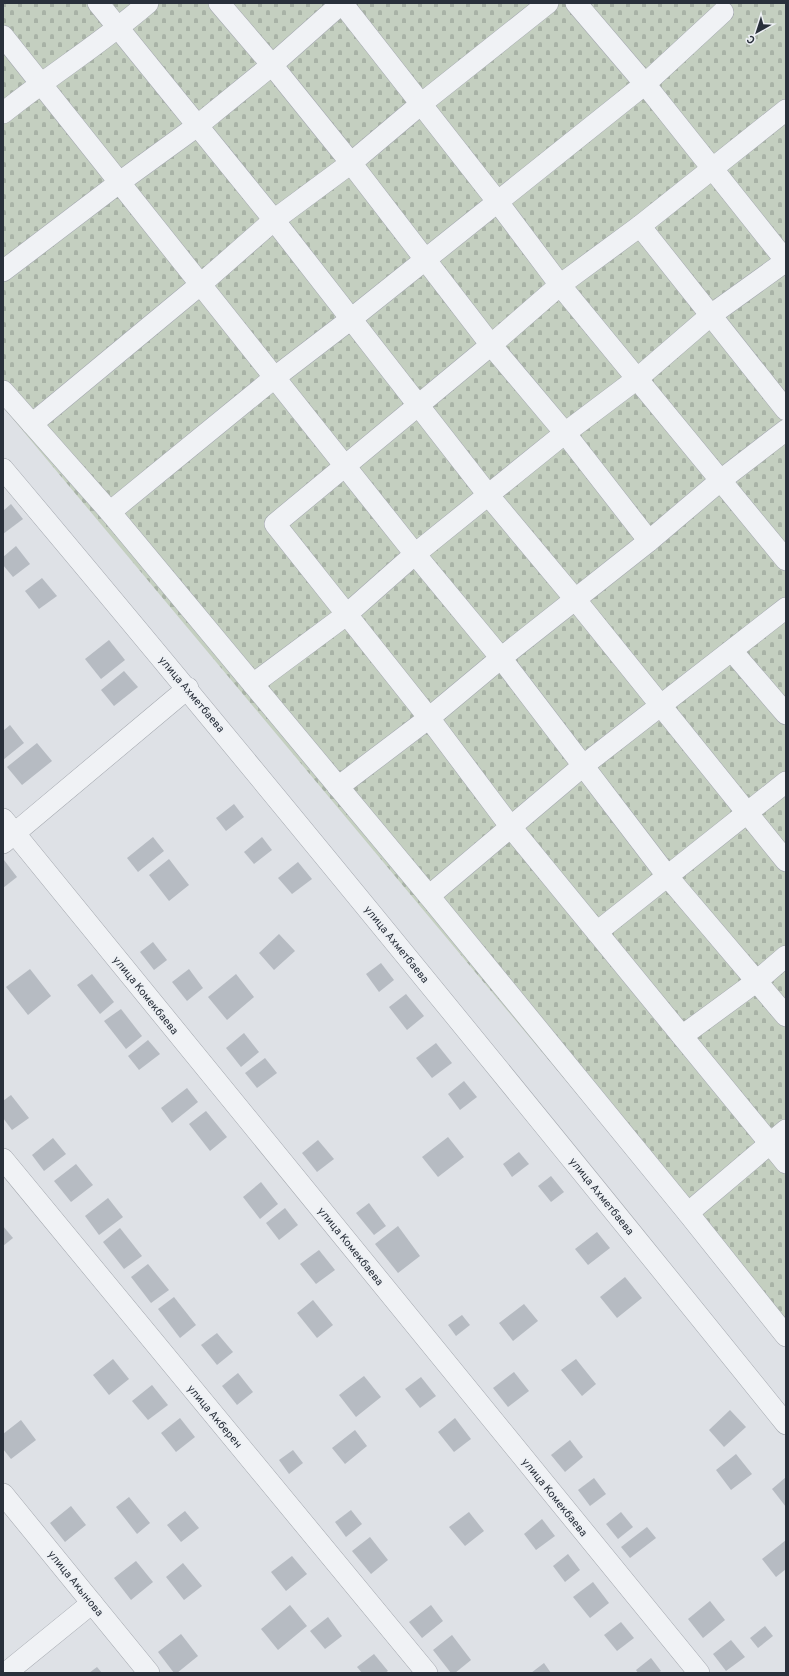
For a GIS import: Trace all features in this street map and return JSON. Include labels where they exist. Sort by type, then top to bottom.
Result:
[{"type":"street","points":[[98,3],[274,220],[419,405],[488,496],[575,599],[786,861]]},
{"type":"street","points":[[3,113],[40,84],[119,28],[148,3]]},
{"type":"street","points":[[219,3],[272,65],[351,163],[491,345],[565,433],[649,541]]},
{"type":"street","points":[[3,271],[120,182],[197,126],[272,65],[342,3],[497,201],[560,285],[638,378],[786,560]]},
{"type":"street","points":[[32,424],[201,284],[274,220],[351,163],[421,104],[548,3]]},
{"type":"street","points":[[253,684],[346,615],[415,554],[565,433],[638,378],[711,315],[786,261],[645,84],[576,3]]},
{"type":"street","points":[[110,512],[274,378],[351,319],[645,84],[723,12]]},
{"type":"street","points":[[3,36],[344,466],[501,658],[668,877],[786,1016]]},
{"type":"street","points":[[786,110],[640,226],[560,285],[491,345],[275,524],[428,718],[510,826],[786,1163]]},
{"type":"street","points":[[640,226],[786,410]]},
{"type":"street","points":[[3,391],[110,512],[429,896],[688,1213],[783,1325]]},
{"type":"street","points":[[338,786],[428,718],[649,541],[721,480],[786,430]]},
{"type":"street","name":"улица Ахметбаева","points":[[3,469],[188,688],[568,1153],[786,1424]]},
{"type":"street","points":[[429,896],[584,765],[662,706],[786,608]]},
{"type":"street","points":[[732,651],[786,714]]},
{"type":"street","points":[[7,831],[188,688]]},
{"type":"street","points":[[598,932],[786,782]]},
{"type":"street","name":"улица Комекбаева","points":[[7,831],[699,1673]]},
{"type":"street","points":[[682,1036],[757,981],[786,956]]},
{"type":"street","points":[[688,1213],[786,1130]]},
{"type":"street","name":"улица Акберен","points":[[6,1170],[427,1673]]},
{"type":"street","name":"улица Акынова","points":[[3,1494],[149,1673]]},
{"type":"street","points":[[6,1673],[92,1603]]},
{"type":"green space","points":[[3,3],[786,3],[786,1344],[3,407]]},
{"type":"building","points":[[11,504],[23,519],[3,534],[3,511]]},
{"type":"building","points":[[16,546],[30,564],[13,577],[3,565],[3,557]]},
{"type":"building","points":[[42,578],[57,596],[39,609],[25,591]]},
{"type":"building","points":[[109,640],[125,660],[101,679],[85,659]]},
{"type":"building","points":[[124,671],[138,687],[114,706],[101,690]]},
{"type":"building","points":[[10,725],[24,743],[3,760],[3,731]]},
{"type":"building","points":[[37,743],[52,761],[22,785],[7,767]]},
{"type":"building","points":[[234,804],[244,817],[226,831],[216,818]]},
{"type":"building","points":[[153,837],[164,851],[138,872],[127,858]]},
{"type":"building","points":[[262,837],[272,850],[254,864],[244,852]]},
{"type":"building","points":[[169,859],[189,885],[169,901],[149,875]]},
{"type":"building","points":[[4,860],[17,877],[3,888],[3,861]]},
{"type":"building","points":[[298,862],[312,879],[292,894],[278,878]]},
{"type":"building","points":[[279,934],[295,951],[274,970],[259,953]]},
{"type":"building","points":[[153,942],[167,960],[154,970],[140,952]]},
{"type":"building","points":[[381,963],[394,980],[379,992],[366,974]]},
{"type":"building","points":[[30,969],[51,996],[28,1015],[6,987]]},
{"type":"building","points":[[189,969],[203,988],[187,1001],[172,982]]},
{"type":"building","points":[[92,974],[114,1002],[100,1014],[77,985]]},
{"type":"building","points":[[236,974],[254,997],[227,1020],[208,997]]},
{"type":"building","points":[[406,994],[424,1016],[407,1030],[389,1007]]},
{"type":"building","points":[[121,1009],[142,1036],[126,1049],[104,1021]]},
{"type":"building","points":[[244,1033],[259,1052],[241,1067],[226,1048]]},
{"type":"building","points":[[148,1040],[160,1054],[139,1070],[128,1056]]},
{"type":"building","points":[[436,1043],[452,1063],[432,1078],[416,1058]]},
{"type":"building","points":[[265,1058],[277,1073],[257,1088],[245,1073]]},
{"type":"building","points":[[464,1081],[477,1097],[460,1110],[448,1094]]},
{"type":"building","points":[[187,1088],[198,1102],[172,1123],[161,1108]]},
{"type":"building","points":[[11,1095],[29,1118],[12,1130],[3,1118],[3,1101]]},
{"type":"building","points":[[206,1111],[227,1137],[210,1151],[189,1124]]},
{"type":"building","points":[[448,1137],[464,1157],[438,1177],[422,1157]]},
{"type":"building","points":[[53,1138],[66,1154],[44,1171],[32,1155]]},
{"type":"building","points":[[318,1140],[334,1159],[317,1172],[302,1153]]},
{"type":"building","points":[[519,1152],[529,1164],[512,1177],[503,1164]]},
{"type":"building","points":[[76,1164],[93,1185],[71,1202],[54,1181]]},
{"type":"building","points":[[551,1176],[564,1192],[551,1202],[538,1186]]},
{"type":"building","points":[[261,1182],[278,1204],[260,1219],[243,1197]]},
{"type":"building","points":[[108,1198],[123,1217],[99,1235],[85,1216]]},
{"type":"building","points":[[369,1203],[386,1226],[374,1235],[356,1213]]},
{"type":"building","points":[[285,1208],[298,1225],[279,1240],[266,1223]]},
{"type":"building","points":[[3,1226],[13,1238],[3,1246]]},
{"type":"building","points":[[398,1226],[420,1256],[398,1273],[375,1244]]},
{"type":"building","points":[[120,1228],[142,1256],[124,1269],[103,1242]]},
{"type":"building","points":[[597,1232],[610,1248],[588,1265],[575,1249]]},
{"type":"building","points":[[319,1250],[335,1270],[316,1284],[300,1264]]},
{"type":"building","points":[[148,1264],[169,1290],[151,1303],[131,1277]]},
{"type":"building","points":[[625,1277],[642,1298],[617,1318],[600,1297]]},
{"type":"building","points":[[174,1297],[196,1325],[180,1338],[158,1309]]},
{"type":"building","points":[[313,1300],[333,1325],[317,1338],[297,1313]]},
{"type":"building","points":[[524,1304],[538,1321],[513,1341],[499,1323]]},
{"type":"building","points":[[462,1315],[470,1325],[456,1336],[448,1325]]},
{"type":"building","points":[[217,1333],[233,1352],[217,1365],[201,1345]]},
{"type":"building","points":[[113,1359],[129,1379],[109,1395],[93,1375]]},
{"type":"building","points":[[576,1359],[596,1384],[582,1396],[561,1370]]},
{"type":"building","points":[[514,1372],[529,1391],[508,1407],[493,1388]]},
{"type":"building","points":[[238,1373],[253,1392],[237,1405],[222,1386]]},
{"type":"building","points":[[364,1376],[381,1397],[356,1417],[339,1395]]},
{"type":"building","points":[[421,1377],[436,1396],[420,1408],[405,1389]]},
{"type":"building","points":[[152,1385],[168,1405],[148,1420],[132,1401]]},
{"type":"building","points":[[730,1410],[746,1427],[724,1447],[709,1430]]},
{"type":"building","points":[[180,1418],[195,1437],[176,1452],[161,1433]]},
{"type":"building","points":[[455,1418],[471,1439],[454,1452],[438,1432]]},
{"type":"building","points":[[21,1420],[36,1440],[11,1459],[3,1449],[3,1434]]},
{"type":"building","points":[[355,1430],[367,1446],[345,1464],[332,1448]]},
{"type":"building","points":[[570,1440],[583,1457],[565,1472],[551,1455]]},
{"type":"building","points":[[293,1450],[303,1463],[289,1474],[279,1460]]},
{"type":"building","points":[[736,1454],[752,1474],[731,1490],[716,1470]]},
{"type":"building","points":[[786,1477],[786,1507],[772,1489]]},
{"type":"building","points":[[594,1478],[606,1494],[590,1506],[578,1490]]},
{"type":"building","points":[[129,1497],[150,1523],[137,1534],[116,1507]]},
{"type":"building","points":[[71,1506],[86,1525],[65,1542],[50,1523]]},
{"type":"building","points":[[351,1510],[362,1524],[346,1537],[335,1522]]},
{"type":"building","points":[[185,1511],[199,1528],[181,1542],[167,1525]]},
{"type":"building","points":[[469,1512],[484,1531],[465,1546],[449,1527]]},
{"type":"building","points":[[621,1512],[633,1527],[618,1539],[606,1524]]},
{"type":"building","points":[[542,1519],[555,1536],[536,1550],[524,1534]]},
{"type":"building","points":[[647,1527],[656,1538],[630,1558],[621,1547]]},
{"type":"building","points":[[370,1537],[388,1560],[371,1574],[352,1551]]},
{"type":"building","points":[[786,1540],[786,1569],[776,1577],[762,1559]]},
{"type":"building","points":[[568,1554],[580,1570],[565,1582],[553,1566]]},
{"type":"building","points":[[292,1556],[307,1574],[286,1591],[271,1572]]},
{"type":"building","points":[[136,1561],[153,1582],[131,1600],[114,1578]]},
{"type":"building","points":[[183,1563],[202,1586],[184,1600],[166,1577]]},
{"type":"building","points":[[593,1582],[609,1603],[590,1618],[573,1597]]},
{"type":"building","points":[[710,1601],[725,1620],[703,1638],[688,1619]]},
{"type":"building","points":[[290,1605],[307,1626],[278,1650],[261,1629]]},
{"type":"building","points":[[431,1605],[443,1621],[422,1638],[409,1622]]},
{"type":"building","points":[[328,1617],[342,1636],[325,1649],[310,1631]]},
{"type":"building","points":[[621,1622],[634,1638],[617,1651],[604,1635]]},
{"type":"building","points":[[765,1626],[773,1636],[758,1648],[750,1638]]},
{"type":"building","points":[[181,1634],[198,1656],[177,1673],[174,1673],[158,1652]]},
{"type":"building","points":[[452,1635],[471,1660],[455,1673],[451,1673],[433,1650]]},
{"type":"building","points":[[731,1640],[745,1657],[726,1671],[713,1654]]},
{"type":"building","points":[[374,1654],[388,1671],[385,1673],[362,1673],[357,1667]]},
{"type":"building","points":[[651,1658],[661,1671],[658,1673],[638,1673],[636,1670]]},
{"type":"building","points":[[544,1663],[551,1673],[531,1673]]},
{"type":"building","points":[[97,1667],[102,1673],[89,1673]]}]
